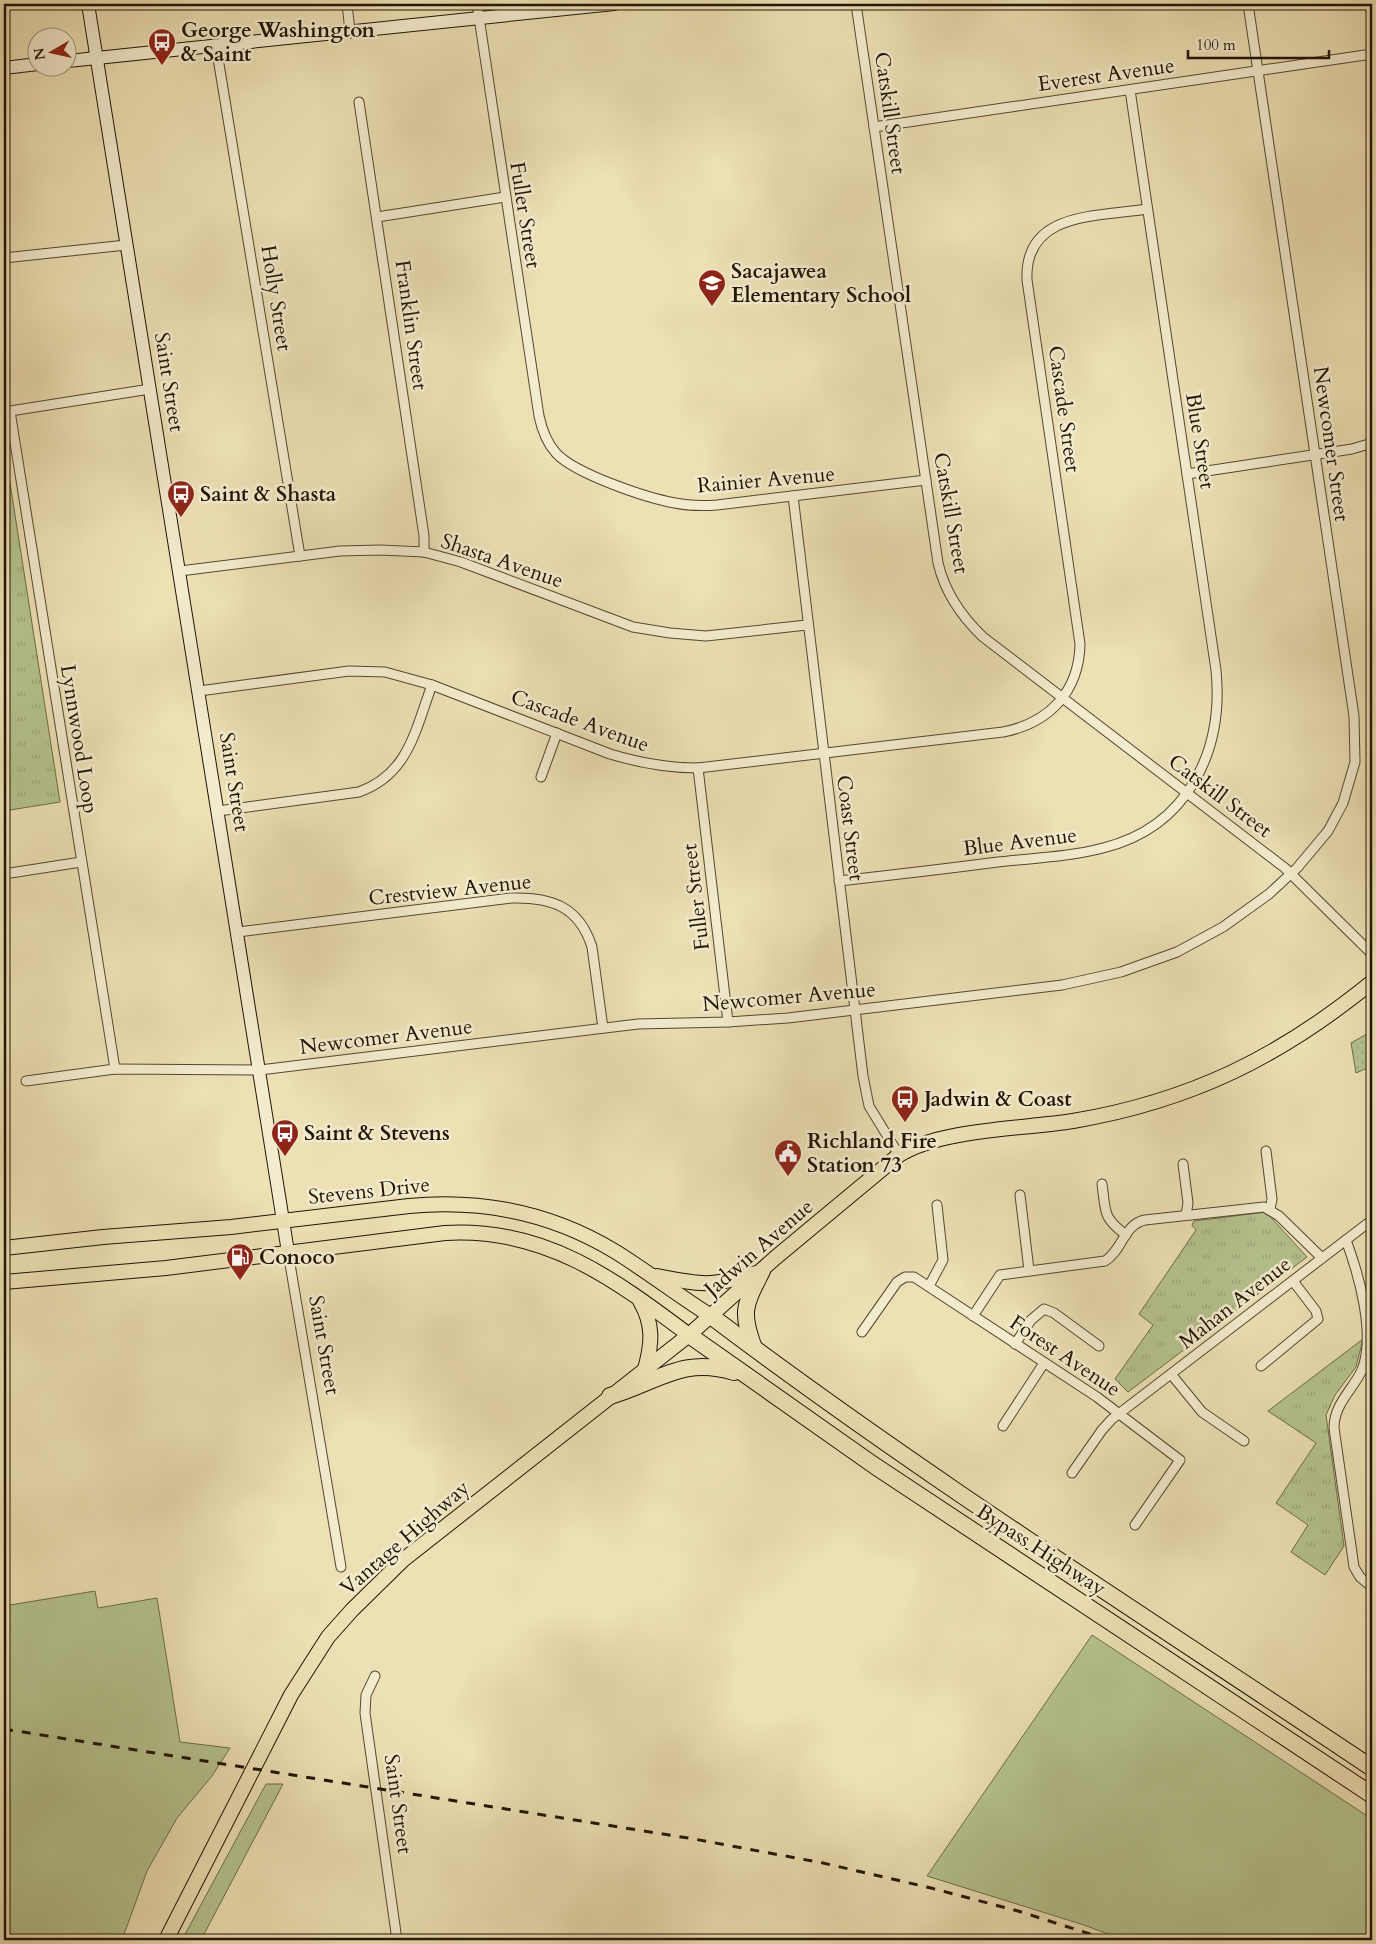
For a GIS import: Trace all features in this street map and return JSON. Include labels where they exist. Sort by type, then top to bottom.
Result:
[{"type":"highway","points":[[754,1348],[746,1328],[744,1313],[762,1271]]},
{"type":"highway","name":"Bypass Highway","points":[[711,1316],[962,1494],[1372,1768]]},
{"type":"highway","name":"Bypass Highway","points":[[689,1335],[882,1472],[1372,1795]]},
{"type":"highway","points":[[610,1396],[638,1388],[668,1373],[690,1367],[713,1366],[750,1378]]},
{"type":"main road","name":"Jadwin Avenue","points":[[689,1335],[899,1155],[910,1148],[942,1138],[1100,1116],[1140,1107],[1187,1092],[1268,1056],[1310,1030],[1372,982]]},
{"type":"main road","name":"Stevens Drive","points":[[4,1248],[103,1236],[283,1221],[436,1203],[494,1206],[536,1216],[577,1232],[616,1253],[711,1316]]},
{"type":"main road","points":[[4,1282],[166,1268],[445,1233],[490,1233],[520,1238],[570,1257],[600,1272],[689,1335]]},
{"type":"main road","points":[[649,1275],[704,1285],[728,1282],[762,1271]]},
{"type":"main road","points":[[638,1299],[651,1330],[652,1345],[645,1369]]},
{"type":"main road","name":"Vantage Highway","points":[[166,1940],[291,1695],[328,1637],[352,1610],[403,1560],[689,1335]]},
{"type":"street","name":"Saint Street","points":[[88,4],[288,1252],[341,1567]]},
{"type":"street","points":[[347,4],[350,31]]},
{"type":"street","name":"Fuller Street","points":[[477,4],[542,431]]},
{"type":"street","points":[[78,60],[614,4]]},
{"type":"street","name":"Catskill Street","points":[[856,4],[941,574],[955,604],[967,621],[983,637],[1292,873],[1372,954]]},
{"type":"street","name":"Newcomer Street","points":[[1248,4],[1353,707],[1356,746],[1349,786],[1335,819],[1328,831],[1292,873]]},
{"type":"street","name":"Holly Street","points":[[216,46],[300,556]]},
{"type":"street","name":"Everest Avenue","points":[[874,128],[1372,54]]},
{"type":"street","points":[[4,68],[28,65]]},
{"type":"street","name":"Blue Street","points":[[1130,90],[1216,670],[1218,701],[1214,737],[1201,769],[1187,792]]},
{"type":"street","name":"Franklin Street","points":[[359,102],[424,536],[424,552]]},
{"type":"street","points":[[377,217],[505,197]]},
{"type":"street","name":"Cascade Street","points":[[1063,697],[1075,678],[1080,662],[1080,644],[1027,280],[1028,261],[1034,245],[1042,235],[1061,222],[1147,209]]},
{"type":"street","points":[[4,258],[126,245]]},
{"type":"street","name":"Lynnwood Loop","points":[[116,1069],[7,412],[150,389]]},
{"type":"street","name":"Rainier Avenue","points":[[542,431],[556,453],[578,469],[663,501],[701,506],[926,480]]},
{"type":"street","points":[[1187,474],[1314,455],[1372,443]]},
{"type":"street","name":"Coast Street","points":[[793,496],[807,625],[863,1076],[869,1106],[899,1155]]},
{"type":"street","name":"Shasta Avenue","points":[[180,571],[300,556],[380,550],[424,552],[461,562],[633,627],[670,634],[706,636],[807,625]]},
{"type":"street","name":"Cascade Avenue","points":[[199,691],[348,671],[385,672],[432,685],[640,763],[662,767],[698,768],[1018,729],[1046,715],[1063,697]]},
{"type":"street","points":[[218,810],[359,792],[376,786],[390,775],[405,756],[432,685]]},
{"type":"street","points":[[541,777],[557,733]]},
{"type":"street","name":"Fuller Street","points":[[698,768],[728,1022]]},
{"type":"street","name":"Blue Avenue","points":[[839,881],[1105,848],[1148,829],[1167,815],[1187,792]]},
{"type":"street","points":[[4,874],[81,862]]},
{"type":"street","name":"Newcomer Avenue","points":[[260,1070],[647,1023],[760,1021],[1062,985],[1121,972],[1177,952],[1248,911],[1292,873]]},
{"type":"street","name":"Crestview Avenue","points":[[238,932],[511,898],[545,899],[569,912],[588,936],[592,947],[603,1028]]},
{"type":"street","points":[[26,1081],[116,1069],[260,1070]]},
{"type":"street","points":[[1266,1151],[1272,1200],[1270,1209]]},
{"type":"street","points":[[1183,1164],[1188,1203],[1186,1215]]},
{"type":"street","points":[[1102,1184],[1108,1219],[1126,1235]]},
{"type":"street","points":[[1020,1195],[1029,1270]]},
{"type":"street","points":[[928,1286],[943,1260],[937,1205]]},
{"type":"street","points":[[974,1316],[1000,1275],[1104,1261],[1137,1222],[1260,1206],[1270,1209],[1322,1258]]},
{"type":"street","name":"Mahan Avenue","points":[[1072,1473],[1102,1430],[1120,1414],[1372,1220]]},
{"type":"street","points":[[1346,1240],[1360,1284],[1369,1348],[1362,1371],[1339,1405],[1334,1428],[1354,1567],[1357,1574],[1372,1587]]},
{"type":"street","name":"Forest Avenue","points":[[862,1332],[899,1279],[912,1276],[1120,1414],[1180,1460],[1135,1526]]},
{"type":"street","points":[[1261,1366],[1318,1319],[1316,1311],[1293,1281]]},
{"type":"street","points":[[1015,1344],[1030,1320],[1039,1311],[1044,1309],[1054,1313],[1098,1346]]},
{"type":"street","points":[[1003,1426],[1044,1363]]},
{"type":"street","points":[[1171,1374],[1202,1412],[1244,1441]]},
{"type":"street","name":"Saint Street","points":[[375,1676],[366,1695],[365,1712],[397,1940]]},
{"type":"green space","points":[[10,483],[60,802],[4,811],[4,484]]},
{"type":"green space","points":[[1372,1031],[1372,1066],[1356,1073],[1351,1043]]},
{"type":"green space","points":[[1266,1212],[1307,1257],[1128,1392],[1115,1379],[1153,1325],[1139,1314],[1196,1230],[1192,1225],[1194,1221]]},
{"type":"green space","points":[[1363,1339],[1356,1367],[1335,1395],[1326,1415],[1344,1546],[1325,1575],[1291,1552],[1308,1525],[1276,1503],[1316,1443],[1268,1411]]},
{"type":"green space","points":[[95,1591],[98,1608],[157,1598],[180,1742],[230,1748],[212,1776],[177,1818],[147,1871],[122,1940],[4,1940],[4,1606]]},
{"type":"green space","points":[[1092,1635],[1372,1819],[1372,1940],[1124,1940],[1084,1925],[927,1876]]},
{"type":"green space","points":[[266,1784],[283,1784],[201,1940],[182,1940]]},
{"type":"railway","points":[[4,1729],[694,1839],[823,1863],[931,1888],[1018,1911],[1109,1940]]},
{"type":"place","name":"George Washington & Saint","points":[[162,66]]},
{"type":"place","name":"Sacajawea Elementary School","points":[[712,307]]},
{"type":"place","name":"Saint & Shasta","points":[[181,518]]},
{"type":"place","name":"Jadwin & Coast","points":[[905,1123]]},
{"type":"place","name":"Saint & Stevens","points":[[285,1157]]},
{"type":"place","name":"Richland Fire Station 73","points":[[788,1177]]},
{"type":"place","name":"Conoco","points":[[240,1281]]}]
